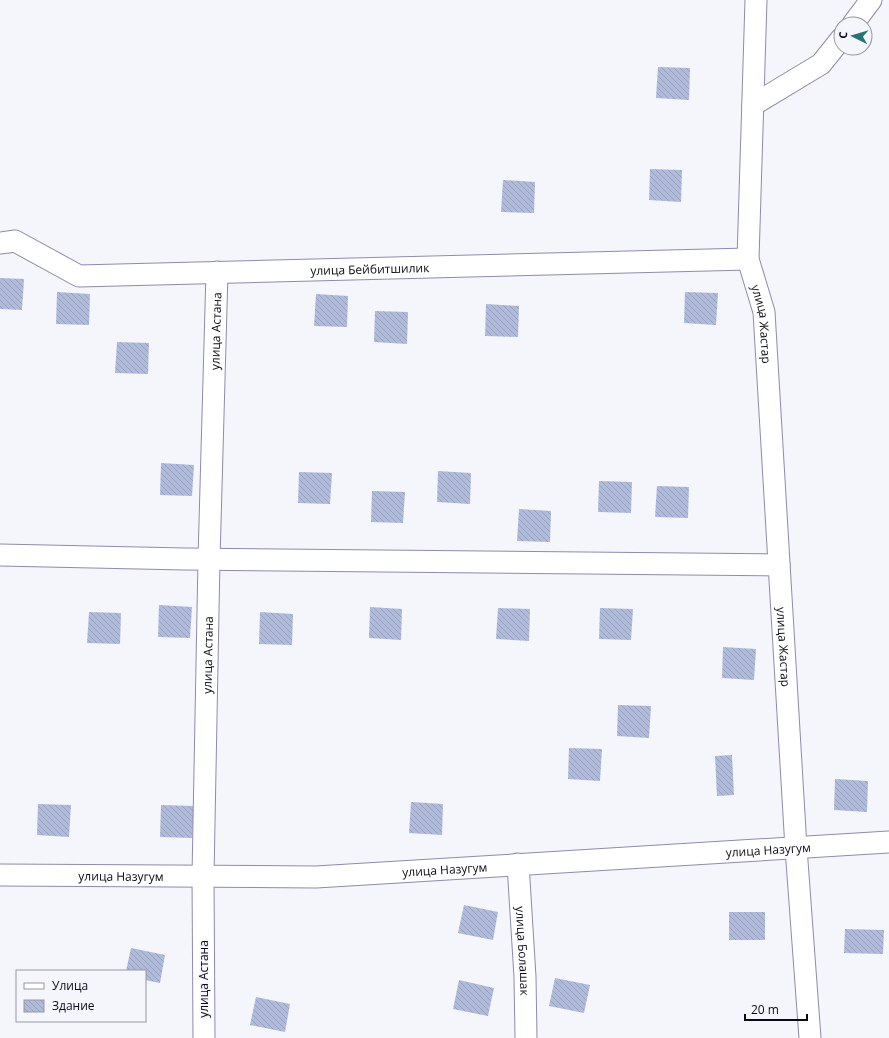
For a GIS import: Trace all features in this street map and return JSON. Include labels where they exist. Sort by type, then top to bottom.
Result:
[{"type":"street","name":"улица Жастар","points":[[756,0],[748,259],[764,312],[796,848],[810,1038]]},
{"type":"street","points":[[859,16],[871,0]]},
{"type":"street","points":[[753,105],[821,64],[833,49]]},
{"type":"street","name":"улица Бейбитшилик","points":[[0,243],[15,240],[79,276],[748,259]]},
{"type":"street","name":"улица Астана","points":[[204,1038],[203,876],[209,559],[217,272]]},
{"type":"street","points":[[0,555],[209,559],[779,565]]},
{"type":"street","name":"улица Назугум","points":[[0,875],[316,876],[889,842]]},
{"type":"street","name":"улица Болашак","points":[[518,864],[525,977],[526,1038]]},
{"type":"building","points":[[658,67],[690,68],[689,100],[656,98]]},
{"type":"building","points":[[650,169],[682,170],[681,202],[649,200]]},
{"type":"building","points":[[503,180],[535,182],[534,213],[501,212]]},
{"type":"building","points":[[0,278],[24,279],[22,310],[0,309]]},
{"type":"building","points":[[57,292],[90,294],[89,325],[56,324]]},
{"type":"building","points":[[685,292],[718,293],[716,325],[684,323]]},
{"type":"building","points":[[316,294],[348,296],[347,327],[314,326]]},
{"type":"building","points":[[486,304],[519,306],[518,337],[485,336]]},
{"type":"building","points":[[375,311],[408,312],[407,344],[374,342]]},
{"type":"building","points":[[117,342],[149,343],[148,374],[115,373]]},
{"type":"building","points":[[161,463],[194,465],[192,496],[160,495]]},
{"type":"building","points":[[438,471],[471,473],[470,504],[437,502]]},
{"type":"building","points":[[299,472],[332,473],[330,504],[298,503]]},
{"type":"building","points":[[599,481],[632,482],[631,513],[598,512]]},
{"type":"building","points":[[657,486],[689,487],[688,518],[655,517]]},
{"type":"building","points":[[372,491],[405,492],[403,523],[371,522]]},
{"type":"building","points":[[519,509],[551,511],[550,542],[517,541]]},
{"type":"building","points":[[159,605],[192,607],[190,638],[158,637]]},
{"type":"building","points":[[370,607],[402,609],[401,640],[369,638]]},
{"type":"building","points":[[498,608],[530,609],[529,641],[496,639]]},
{"type":"building","points":[[600,608],[633,609],[631,640],[599,639]]},
{"type":"building","points":[[89,612],[121,613],[120,644],[87,643]]},
{"type":"building","points":[[260,612],[293,614],[292,645],[259,644]]},
{"type":"building","points":[[723,647],[756,649],[754,680],[722,678]]},
{"type":"building","points":[[618,705],[651,706],[649,738],[617,736]]},
{"type":"building","points":[[569,748],[602,749],[600,781],[568,779]]},
{"type":"building","points":[[732,755],[734,795],[717,796],[715,756]]},
{"type":"building","points":[[835,779],[868,781],[867,812],[834,810]]},
{"type":"building","points":[[411,802],[443,804],[442,835],[409,833]]},
{"type":"building","points":[[38,804],[71,805],[69,837],[37,835]]},
{"type":"building","points":[[161,805],[194,806],[192,838],[160,837]]},
{"type":"building","points":[[464,905],[498,912],[493,940],[458,933]]},
{"type":"building","points":[[729,912],[765,912],[765,940],[729,940]]},
{"type":"building","points":[[845,929],[884,930],[883,954],[844,953]]},
{"type":"building","points":[[131,948],[165,955],[160,983],[146,980],[146,970],[126,970]]},
{"type":"building","points":[[555,978],[590,985],[584,1013],[549,1006]]},
{"type":"building","points":[[459,980],[494,988],[488,1016],[453,1009]]},
{"type":"building","points":[[256,997],[290,1004],[285,1032],[250,1025]]}]
